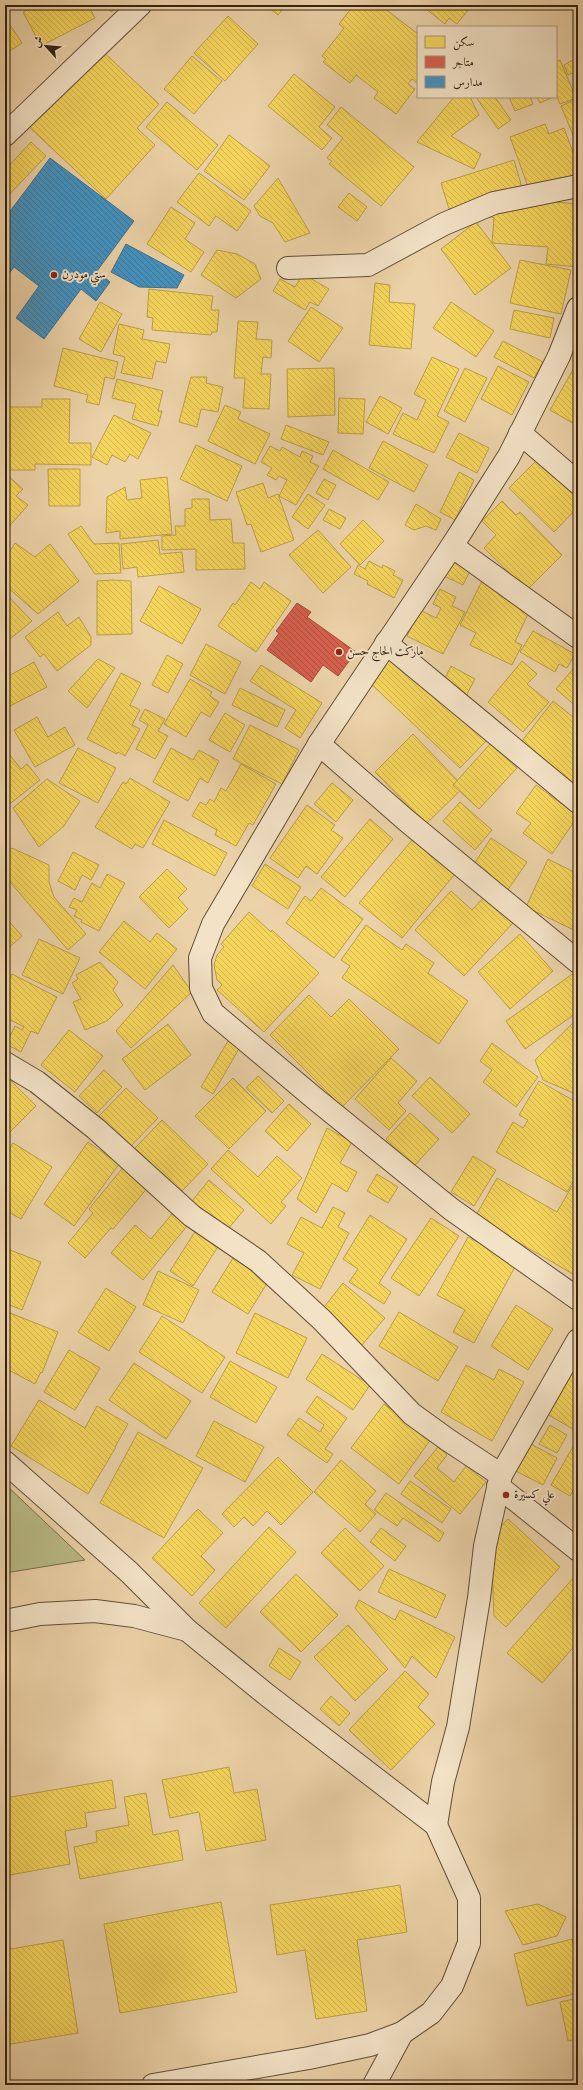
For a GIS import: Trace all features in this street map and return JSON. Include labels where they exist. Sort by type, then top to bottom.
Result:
[{"type":"street","points":[[5,135],[140,5]]},
{"type":"street","points":[[288,268],[368,265],[444,224],[494,203],[578,186]]},
{"type":"street","points":[[578,308],[572,338],[559,356],[509,456],[452,546],[319,744],[213,924],[200,958],[201,988],[213,1013],[450,1209],[578,1299]]},
{"type":"street","points":[[520,433],[578,483]]},
{"type":"street","points":[[452,546],[578,637]]},
{"type":"street","points":[[386,643],[578,802]]},
{"type":"street","points":[[319,744],[407,821],[578,962]]},
{"type":"street","points":[[5,1063],[37,1082],[96,1129],[192,1216],[258,1261],[288,1286],[412,1414],[499,1480],[578,1550]]},
{"type":"street","points":[[436,1825],[442,1782],[458,1727],[479,1598],[485,1546],[499,1480],[578,1340]]},
{"type":"street","points":[[5,1462],[130,1572],[187,1630],[267,1695],[436,1825],[469,1898],[469,1943],[452,1986],[431,2013],[402,2033],[370,2045],[317,2056],[153,2085]]},
{"type":"street","points":[[5,1621],[40,1614],[95,1611],[134,1616],[187,1630]]},
{"type":"street","points":[[374,2085],[402,2033]]},
{"type":"green space","points":[[5,1484],[85,1560],[5,1573]]},
{"type":"building: سكن","points":[[36,5],[88,5],[95,18],[41,46],[23,12]]},
{"type":"building: سكن","points":[[107,5],[122,5],[111,12]]},
{"type":"building: سكن","points":[[265,5],[286,5],[278,15]]},
{"type":"building: سكن","points":[[354,5],[380,5],[417,33],[417,83],[412,79],[408,84],[415,89],[396,114],[374,98],[378,92],[356,75],[350,83],[323,62],[326,59],[322,56],[344,28],[339,24]]},
{"type":"building: سكن","points":[[421,5],[472,5],[457,24],[449,18],[445,24]]},
{"type":"building: سكن","points":[[228,16],[258,44],[225,81],[194,53]]},
{"type":"building: سكن","points":[[5,17],[22,43],[5,54]]},
{"type":"building: سكن","points":[[98,47],[159,104],[137,128],[155,145],[106,199],[26,124]]},
{"type":"building: سكن","points":[[192,56],[222,81],[194,114],[164,89]]},
{"type":"building: سكن","points":[[578,57],[578,84],[573,73],[568,75],[564,65]]},
{"type":"building: سكن","points":[[560,60],[576,98],[560,104],[557,96],[557,62]]},
{"type":"building: سكن","points":[[294,74],[335,107],[319,127],[332,138],[322,150],[268,106]]},
{"type":"building: سكن","points":[[453,98],[470,98],[479,115],[451,136],[481,154],[474,169],[417,142]]},
{"type":"building: سكن","points":[[477,98],[496,98],[511,120],[498,129]]},
{"type":"building: سكن","points":[[509,98],[530,98],[533,104],[515,111]]},
{"type":"building: سكن","points":[[538,98],[551,98],[540,103]]},
{"type":"building: سكن","points":[[578,98],[578,147],[561,106]]},
{"type":"building: سكن","points":[[167,102],[218,145],[197,170],[146,127]]},
{"type":"building: سكن","points":[[341,107],[414,167],[381,206],[329,164],[332,161],[327,158],[343,138],[327,125]]},
{"type":"building: سكن","points":[[545,124],[549,134],[564,128],[578,166],[578,174],[530,192],[510,137]]},
{"type":"building: سكن","points":[[229,135],[270,166],[244,200],[204,171]]},
{"type":"building: سكن","points":[[31,142],[46,156],[5,199],[5,170]]},
{"type":"building: سكن","points":[[514,160],[523,191],[449,209],[441,183]]},
{"type":"building: سكن","points":[[199,173],[251,211],[237,231],[216,216],[209,226],[177,202]]},
{"type":"building: سكن","points":[[278,178],[310,233],[285,242],[273,223],[260,216],[254,206]]},
{"type":"building: سكن","points":[[349,193],[367,207],[357,221],[338,207]]},
{"type":"building: سكن","points":[[519,199],[578,204],[578,267],[546,264],[548,247],[492,243],[494,218],[491,217],[492,204]]},
{"type":"building: سكن","points":[[171,207],[195,223],[185,239],[204,252],[191,272],[147,244]]},
{"type":"building: سكن","points":[[476,222],[511,268],[475,295],[441,249]]},
{"type":"building: سكن","points":[[217,250],[237,254],[255,264],[261,279],[236,298],[201,275]]},
{"type":"building: سكن","points":[[520,260],[571,270],[561,314],[510,303]]},
{"type":"building: سكن","points":[[303,274],[329,289],[318,306],[310,302],[305,310],[273,291],[280,279],[295,287]]},
{"type":"building: سكن","points":[[375,283],[390,285],[389,302],[415,304],[411,349],[369,345]]},
{"type":"building: سكن","points":[[149,289],[213,296],[211,310],[219,310],[217,332],[212,332],[211,335],[152,330],[153,318],[147,317]]},
{"type":"building: سكن","points":[[100,302],[122,314],[101,352],[79,339]]},
{"type":"building: سكن","points":[[451,302],[494,331],[476,357],[433,328]]},
{"type":"building: سكن","points":[[311,307],[343,328],[319,362],[288,341]]},
{"type":"building: سكن","points":[[514,310],[554,318],[550,338],[510,329]]},
{"type":"building: سكن","points":[[238,321],[258,322],[256,339],[272,340],[271,358],[263,357],[261,374],[271,374],[269,409],[243,408],[245,378],[234,378]]},
{"type":"building: سكن","points":[[119,324],[144,330],[142,339],[170,344],[166,363],[156,361],[152,379],[121,373],[125,357],[113,354]]},
{"type":"building: سكن","points":[[503,341],[543,362],[534,378],[494,357]]},
{"type":"building: سكن","points":[[63,348],[118,362],[114,379],[105,377],[99,405],[86,402],[88,395],[54,386]]},
{"type":"building: سكن","points":[[432,357],[459,369],[437,416],[449,422],[434,453],[393,434],[403,413],[417,420],[426,400],[414,394]]},
{"type":"building: سكن","points":[[578,361],[578,426],[550,410]]},
{"type":"building: سكن","points":[[498,366],[529,382],[512,415],[481,399]]},
{"type":"building: سكن","points":[[334,368],[335,415],[288,417],[287,369]]},
{"type":"building: سكن","points":[[465,368],[487,378],[465,422],[444,411]]},
{"type":"building: سكن","points":[[191,377],[207,377],[206,383],[223,387],[218,412],[201,409],[197,427],[179,422]]},
{"type":"building: سكن","points":[[117,379],[163,391],[158,411],[162,411],[158,426],[132,419],[136,404],[112,398]]},
{"type":"building: سكن","points":[[380,396],[402,408],[388,434],[366,422]]},
{"type":"building: سكن","points":[[339,398],[365,399],[363,434],[338,433]]},
{"type":"building: سكن","points":[[42,399],[70,399],[69,443],[91,443],[91,465],[35,464],[35,470],[6,470],[5,407],[42,407]]},
{"type":"building: سكن","points":[[225,405],[241,412],[238,419],[270,434],[255,464],[208,441]]},
{"type":"building: سكن","points":[[114,415],[151,433],[138,459],[130,454],[125,462],[112,455],[107,465],[92,457]]},
{"type":"building: سكن","points":[[286,425],[329,442],[323,455],[281,439]]},
{"type":"building: سكن","points":[[459,433],[489,448],[477,473],[446,457]]},
{"type":"building: سكن","points":[[383,441],[428,465],[414,492],[369,468]]},
{"type":"building: سكن","points":[[196,445],[242,466],[227,501],[180,479]]},
{"type":"building: سكن","points":[[270,446],[280,451],[282,447],[300,457],[302,451],[313,456],[310,462],[319,466],[296,505],[279,496],[287,480],[279,476],[276,480],[267,475],[272,468],[261,462]]},
{"type":"building: سكن","points":[[333,450],[389,482],[378,500],[323,469]]},
{"type":"building: سكن","points":[[540,457],[578,495],[578,507],[554,532],[509,488]]},
{"type":"building: سكن","points":[[48,469],[80,469],[80,506],[49,506]]},
{"type":"building: سكن","points":[[459,472],[474,480],[455,520],[440,512]]},
{"type":"building: سكن","points":[[5,473],[23,489],[16,496],[28,505],[5,531]]},
{"type":"building: سكن","points":[[167,477],[172,534],[120,539],[120,531],[106,533],[107,497],[125,487],[127,500],[142,498],[140,480]]},
{"type":"building: سكن","points":[[324,479],[336,485],[328,500],[316,493]]},
{"type":"building: سكن","points":[[263,483],[268,498],[278,494],[294,540],[261,552],[251,524],[247,525],[236,492]]},
{"type":"building: سكن","points":[[308,494],[325,505],[308,529],[292,517]]},
{"type":"building: سكن","points":[[192,499],[209,499],[210,520],[231,519],[233,543],[244,543],[245,569],[196,570],[196,549],[162,550],[162,536],[176,535],[175,526],[185,526],[185,509],[192,508]]},
{"type":"building: سكن","points":[[502,501],[516,515],[520,512],[562,555],[527,590],[484,548],[496,535],[482,521]]},
{"type":"building: سكن","points":[[416,504],[441,519],[436,530],[426,526],[414,530],[405,525]]},
{"type":"building: سكن","points":[[329,509],[346,518],[340,529],[323,520]]},
{"type":"building: سكن","points":[[363,520],[384,541],[360,565],[340,544]]},
{"type":"building: سكن","points":[[81,526],[94,544],[119,543],[121,573],[95,574],[68,534]]},
{"type":"building: سكن","points":[[318,530],[351,567],[323,593],[289,555]]},
{"type":"building: سكن","points":[[158,540],[160,554],[182,552],[184,572],[138,577],[137,567],[123,569],[121,544]]},
{"type":"building: سكن","points":[[15,543],[35,557],[50,544],[79,581],[38,614],[5,585],[5,559]]},
{"type":"building: سكن","points":[[454,556],[473,565],[463,585],[444,576]]},
{"type":"building: سكن","points":[[369,561],[382,568],[383,565],[395,571],[393,575],[403,580],[394,598],[367,584],[368,581],[354,574],[358,565],[365,569]]},
{"type":"building: سكن","points":[[483,579],[503,589],[501,596],[524,607],[522,611],[528,614],[515,642],[522,645],[512,665],[470,645],[476,633],[460,625]]},
{"type":"building: سكن","points":[[97,581],[131,581],[132,634],[97,635]]},
{"type":"building: سكن","points":[[251,582],[260,589],[264,582],[291,601],[256,652],[218,626],[233,603],[235,605]]},
{"type":"building: سكن","points":[[159,586],[201,609],[182,644],[140,621]]},
{"type":"building: سكن","points":[[440,589],[456,597],[452,606],[465,612],[443,654],[407,636],[420,610],[436,618],[441,608],[433,604]]},
{"type":"building: سكن","points":[[5,593],[32,621],[5,643]]},
{"type":"building: سكن","points":[[58,612],[67,626],[79,617],[91,637],[91,645],[57,671],[44,654],[40,657],[25,637]]},
{"type":"building: سكن","points":[[533,631],[575,654],[567,668],[559,664],[555,672],[520,652]]},
{"type":"building: سكن","points":[[206,644],[241,662],[225,694],[190,675]]},
{"type":"building: سكن","points":[[395,653],[487,740],[460,768],[368,681]]},
{"type":"building: سكن","points":[[167,655],[183,664],[168,693],[152,685]]},
{"type":"building: سكن","points":[[98,659],[115,668],[87,708],[68,691]]},
{"type":"building: سكن","points":[[522,661],[537,674],[527,684],[549,702],[523,732],[488,702]]},
{"type":"building: سكن","points":[[34,662],[47,687],[10,706],[5,696],[5,678]]},
{"type":"building: سكن","points":[[578,663],[578,708],[556,689]]},
{"type":"building: سكن","points":[[261,665],[322,703],[300,738],[285,728],[296,710],[250,681]]},
{"type":"building: سكن","points":[[451,666],[475,679],[466,696],[442,684]]},
{"type":"building: سكن","points":[[121,673],[141,683],[130,705],[140,710],[132,725],[140,729],[125,756],[118,752],[117,754],[87,739]]},
{"type":"building: سكن","points":[[190,679],[212,692],[210,696],[219,702],[210,717],[201,712],[186,737],[164,724]]},
{"type":"building: سكن","points":[[240,688],[285,710],[277,727],[232,705]]},
{"type":"building: سكن","points":[[553,701],[578,721],[578,787],[522,741]]},
{"type":"building: سكن","points":[[145,709],[165,719],[158,731],[168,736],[155,759],[136,749],[148,725],[139,720]]},
{"type":"building: سكن","points":[[225,713],[245,725],[230,752],[209,740]]},
{"type":"building: سكن","points":[[37,717],[48,737],[65,727],[75,745],[35,767],[14,730]]},
{"type":"building: سكن","points":[[250,725],[299,750],[282,784],[233,759]]},
{"type":"building: سكن","points":[[413,734],[464,787],[426,824],[375,772]]},
{"type":"building: سكن","points":[[490,744],[517,768],[479,809],[453,785]]},
{"type":"building: سكن","points":[[78,748],[116,768],[98,803],[59,783]]},
{"type":"building: سكن","points":[[171,748],[193,760],[199,750],[219,761],[208,783],[200,778],[188,801],[153,782]]},
{"type":"building: سكن","points":[[5,749],[21,769],[27,764],[40,780],[7,806],[5,804]]},
{"type":"building: سكن","points":[[241,764],[276,784],[253,825],[249,823],[236,846],[215,835],[217,830],[192,816],[200,802],[206,805],[210,799],[214,802],[221,788],[226,791]]},
{"type":"building: سكن","points":[[130,778],[170,802],[143,848],[135,844],[132,849],[95,827],[123,782],[126,784]]},
{"type":"building: سكن","points":[[47,779],[80,801],[64,826],[39,847],[13,808]]},
{"type":"building: سكن","points":[[332,783],[353,800],[336,822],[314,804]]},
{"type":"building: سكن","points":[[536,785],[578,816],[552,854],[523,833],[531,823],[516,813]]},
{"type":"building: سكن","points":[[460,802],[492,830],[475,850],[443,821]]},
{"type":"building: سكن","points":[[307,805],[335,825],[331,830],[343,838],[317,874],[306,866],[298,878],[270,858]]},
{"type":"building: سكن","points":[[370,819],[393,839],[345,897],[321,877]]},
{"type":"building: سكن","points":[[164,820],[227,853],[215,876],[152,844]]},
{"type":"building: سكن","points":[[491,838],[527,862],[507,891],[472,867]]},
{"type":"building: سكن","points":[[413,839],[455,874],[402,938],[359,903]]},
{"type":"building: سكن","points":[[12,848],[49,865],[49,882],[54,897],[86,934],[68,950],[5,876],[5,854]]},
{"type":"building: سكن","points":[[73,852],[99,865],[91,880],[82,875],[75,890],[58,881]]},
{"type":"building: سكن","points":[[548,859],[578,874],[578,932],[526,907]]},
{"type":"building: سكن","points":[[265,864],[301,887],[288,909],[252,886]]},
{"type":"building: سكن","points":[[167,869],[187,889],[178,898],[188,909],[169,928],[139,897]]},
{"type":"building: سكن","points":[[107,874],[125,883],[99,931],[81,922],[82,920],[74,916],[77,910],[69,907],[74,898],[82,902],[92,883],[100,888]]},
{"type":"building: سكن","points":[[321,888],[363,919],[334,958],[286,923],[305,896],[311,901]]},
{"type":"building: سكن","points":[[451,891],[472,910],[484,897],[513,923],[464,976],[415,930]]},
{"type":"building: سكن","points":[[249,912],[271,932],[272,930],[319,973],[264,1032],[217,990],[222,985],[217,980],[214,965],[217,955],[224,947],[221,944]]},
{"type":"building: سكن","points":[[5,917],[22,936],[5,951]]},
{"type":"building: سكن","points":[[124,921],[150,942],[157,933],[177,949],[145,989],[99,952]]},
{"type":"building: سكن","points":[[366,925],[402,950],[406,944],[434,963],[428,973],[468,1001],[439,1044],[342,978],[350,966],[341,960]]},
{"type":"building: سكن","points":[[520,934],[553,971],[510,1009],[478,972]]},
{"type":"building: سكن","points":[[39,939],[80,958],[63,994],[22,975]]},
{"type":"building: سكن","points":[[100,962],[118,982],[113,990],[123,1005],[107,1021],[85,1030],[73,1002],[81,999],[72,983],[78,979],[76,975]]},
{"type":"building: سكن","points":[[173,965],[192,992],[131,1048],[116,1031]]},
{"type":"building: سكن","points":[[578,970],[578,1012],[525,1049],[506,1021]]},
{"type":"building: سكن","points":[[12,974],[57,997],[38,1034],[31,1031],[21,1052],[6,1044],[15,1026],[22,1030],[24,1027],[5,1017],[5,987]]},
{"type":"building: سكن","points":[[309,995],[331,1017],[349,999],[399,1049],[342,1107],[270,1035]]},
{"type":"building: سكن","points":[[574,1022],[578,1024],[578,1095],[543,1080],[535,1060]]},
{"type":"building: سكن","points":[[168,1024],[191,1055],[145,1090],[122,1059]]},
{"type":"building: سكن","points":[[69,1030],[103,1056],[75,1092],[41,1065]]},
{"type":"building: سكن","points":[[228,1041],[240,1047],[213,1094],[201,1087]]},
{"type":"building: سكن","points":[[492,1043],[538,1077],[516,1107],[483,1082],[492,1070],[480,1061]]},
{"type":"building: سكن","points":[[391,1058],[417,1081],[398,1103],[406,1111],[389,1130],[355,1099]]},
{"type":"building: سكن","points":[[104,1070],[122,1087],[97,1113],[79,1096]]},
{"type":"building: سكن","points":[[5,1075],[36,1106],[5,1137]]},
{"type":"building: سكن","points":[[258,1076],[284,1101],[272,1113],[246,1088]]},
{"type":"building: سكن","points":[[430,1077],[470,1114],[452,1133],[412,1096]]},
{"type":"building: سكن","points":[[233,1078],[266,1111],[229,1149],[195,1116]]},
{"type":"building: سكن","points":[[539,1081],[578,1103],[578,1173],[567,1192],[496,1152],[513,1122],[523,1128],[528,1120],[519,1115]]},
{"type":"building: سكن","points":[[126,1088],[158,1118],[131,1146],[99,1116]]},
{"type":"building: سكن","points":[[289,1104],[311,1124],[287,1151],[265,1131]]},
{"type":"building: سكن","points":[[410,1113],[439,1139],[414,1166],[386,1139]]},
{"type":"building: سكن","points":[[162,1120],[208,1164],[181,1192],[135,1148]]},
{"type":"building: سكن","points":[[327,1128],[352,1142],[340,1163],[357,1172],[347,1192],[332,1183],[316,1213],[297,1199]]},
{"type":"building: سكن","points":[[88,1142],[119,1164],[74,1226],[44,1204]]},
{"type":"building: سكن","points":[[13,1143],[52,1167],[21,1219],[5,1210],[5,1156]]},
{"type":"building: سكن","points":[[228,1150],[258,1177],[277,1156],[302,1178],[281,1202],[286,1206],[271,1224],[211,1169]]},
{"type":"building: سكن","points":[[473,1156],[496,1170],[474,1206],[451,1192]]},
{"type":"building: سكن","points":[[125,1165],[149,1186],[113,1229],[111,1228],[85,1258],[68,1243],[93,1213],[89,1209]]},
{"type":"building: سكن","points":[[377,1174],[398,1187],[388,1203],[367,1191]]},
{"type":"building: سكن","points":[[497,1178],[557,1212],[572,1186],[578,1189],[578,1277],[475,1217]]},
{"type":"building: سكن","points":[[209,1180],[244,1210],[227,1230],[192,1201]]},
{"type":"building: سكن","points":[[333,1207],[345,1213],[338,1227],[349,1233],[320,1289],[292,1275],[304,1253],[287,1244],[301,1217],[322,1228]]},
{"type":"building: سكن","points":[[172,1214],[187,1226],[143,1280],[111,1253],[135,1225],[151,1239]]},
{"type":"building: سكن","points":[[370,1215],[407,1239],[379,1283],[391,1292],[384,1304],[349,1282],[358,1269],[343,1259]]},
{"type":"building: سكن","points":[[431,1218],[459,1236],[419,1296],[391,1278]]},
{"type":"building: سكن","points":[[196,1230],[219,1245],[193,1286],[170,1271]]},
{"type":"building: سكن","points":[[468,1237],[517,1263],[474,1343],[453,1332],[465,1310],[437,1295]]},
{"type":"building: سكن","points":[[5,1248],[41,1262],[22,1310],[5,1303]]},
{"type":"building: سكن","points":[[233,1258],[269,1280],[248,1314],[212,1292]]},
{"type":"building: سكن","points":[[158,1271],[199,1290],[183,1323],[143,1305]]},
{"type":"building: سكن","points":[[343,1283],[385,1318],[362,1345],[321,1311]]},
{"type":"building: سكن","points":[[106,1288],[136,1307],[109,1351],[78,1332]]},
{"type":"building: سكن","points":[[516,1305],[553,1329],[528,1370],[491,1346]]},
{"type":"building: سكن","points":[[5,1311],[58,1332],[42,1373],[41,1372],[35,1384],[5,1368]]},
{"type":"building: سكن","points":[[399,1312],[458,1347],[438,1381],[379,1346]]},
{"type":"building: سكن","points":[[255,1313],[307,1338],[288,1378],[236,1353]]},
{"type":"building: سكن","points":[[162,1316],[225,1357],[202,1393],[139,1352]]},
{"type":"building: سكن","points":[[69,1350],[100,1368],[75,1410],[44,1392]]},
{"type":"building: سكن","points":[[322,1354],[370,1385],[353,1410],[306,1379]]},
{"type":"building: سكن","points":[[230,1361],[277,1387],[256,1423],[210,1397]]},
{"type":"building: سكن","points":[[578,1361],[578,1381],[576,1385],[578,1387],[578,1432],[547,1414]]},
{"type":"building: سكن","points":[[134,1363],[191,1401],[166,1439],[109,1400]]},
{"type":"building: سكن","points":[[466,1365],[494,1380],[499,1369],[524,1382],[492,1441],[441,1412]]},
{"type":"building: سكن","points":[[5,1380],[9,1383],[5,1389]]},
{"type":"building: سكن","points":[[317,1396],[347,1418],[325,1449],[333,1454],[327,1463],[287,1435],[299,1418],[320,1432],[324,1425],[306,1412]]},
{"type":"building: سكن","points":[[39,1400],[85,1428],[97,1406],[128,1424],[88,1494],[11,1446]]},
{"type":"building: سكن","points":[[384,1404],[431,1439],[399,1484],[351,1448]]},
{"type":"building: سكن","points":[[214,1421],[264,1447],[245,1482],[196,1456]]},
{"type":"building: سكن","points":[[550,1425],[567,1435],[557,1453],[539,1444]]},
{"type":"building: سكن","points":[[138,1432],[203,1468],[164,1538],[100,1503]]},
{"type":"building: سكن","points":[[578,1438],[578,1482],[570,1496],[551,1485]]},
{"type":"building: سكن","points":[[531,1444],[557,1458],[543,1485],[516,1471]]},
{"type":"building: سكن","points":[[438,1447],[447,1455],[437,1468],[454,1482],[466,1466],[486,1482],[460,1514],[414,1476]]},
{"type":"building: سكن","points":[[278,1457],[313,1492],[281,1525],[267,1511],[253,1526],[244,1517],[234,1527],[222,1514]]},
{"type":"building: سكن","points":[[341,1460],[376,1491],[365,1504],[376,1514],[360,1532],[314,1492]]},
{"type":"building: سكن","points":[[410,1481],[451,1509],[442,1523],[401,1494]]},
{"type":"building: سكن","points":[[386,1493],[444,1533],[439,1542],[403,1518],[397,1526],[374,1510]]},
{"type":"building: سكن","points":[[198,1509],[223,1533],[201,1556],[215,1570],[192,1596],[152,1558]]},
{"type":"building: سكن","points":[[508,1519],[560,1567],[506,1627],[494,1616],[491,1537]]},
{"type":"building: سكن","points":[[269,1527],[296,1552],[226,1628],[199,1603]]},
{"type":"building: سكن","points":[[345,1528],[384,1566],[360,1591],[321,1553]]},
{"type":"building: سكن","points":[[381,1528],[406,1546],[395,1561],[370,1542]]},
{"type":"building: سكن","points":[[389,1569],[446,1595],[436,1618],[378,1592]]},
{"type":"building: سكن","points":[[296,1574],[338,1615],[301,1652],[260,1612]]},
{"type":"building: سكن","points":[[575,1576],[578,1579],[578,1642],[542,1683],[507,1653]]},
{"type":"building: سكن","points":[[359,1600],[395,1620],[400,1610],[455,1637],[436,1678],[412,1656],[405,1668],[355,1608]]},
{"type":"building: سكن","points":[[348,1625],[388,1669],[355,1701],[314,1657]]},
{"type":"building: سكن","points":[[279,1648],[301,1662],[290,1680],[269,1666]]},
{"type":"building: سكن","points":[[405,1671],[429,1694],[418,1707],[435,1724],[391,1770],[349,1730]]},
{"type":"building: سكن","points":[[331,1696],[350,1713],[339,1726],[320,1709]]},
{"type":"building: سكن","points":[[229,1767],[234,1793],[257,1789],[266,1840],[206,1851],[199,1812],[170,1818],[162,1780]]},
{"type":"building: سكن","points":[[112,1780],[116,1808],[85,1813],[87,1827],[65,1831],[70,1864],[10,1875],[5,1846],[5,1798]]},
{"type":"building: سكن","points":[[146,1793],[153,1835],[178,1830],[183,1860],[80,1879],[74,1847],[97,1842],[96,1831],[129,1825],[124,1797]]},
{"type":"building: سكن","points":[[400,1885],[407,1932],[357,1940],[367,2011],[316,2019],[305,1950],[277,1955],[270,1905]]},
{"type":"building: سكن","points":[[221,1902],[237,1992],[120,2013],[104,1924]]},
{"type":"building: سكن","points":[[538,1904],[566,1917],[557,1936],[523,1945],[505,1911]]},
{"type":"building: سكن","points":[[572,1939],[578,1964],[578,1993],[527,2006],[514,1954]]},
{"type":"building: سكن","points":[[63,1940],[78,2033],[5,2045],[5,1950]]},
{"type":"building: سكن","points":[[578,1998],[578,2039],[568,2041],[560,2002]]},
{"type":"building: متاجر","points":[[297,603],[311,612],[307,617],[356,652],[338,676],[323,665],[311,682],[267,650],[279,633],[276,631]]},
{"type":"building: مدارس","name":"ستي مودرن","points":[[50,158],[134,221],[97,271],[110,282],[96,301],[81,289],[44,339],[16,318],[39,286],[14,267],[5,279],[5,218]]},
{"type":"building: مدارس","points":[[126,244],[184,275],[177,288],[139,287],[111,272]]},
{"type":"place","name":"ستي مودرن","points":[[54,275]]},
{"type":"place","name":"ماركت الحاج حسن","points":[[339,652]]},
{"type":"place","name":"علي كسيرة","points":[[506,1495]]}]
